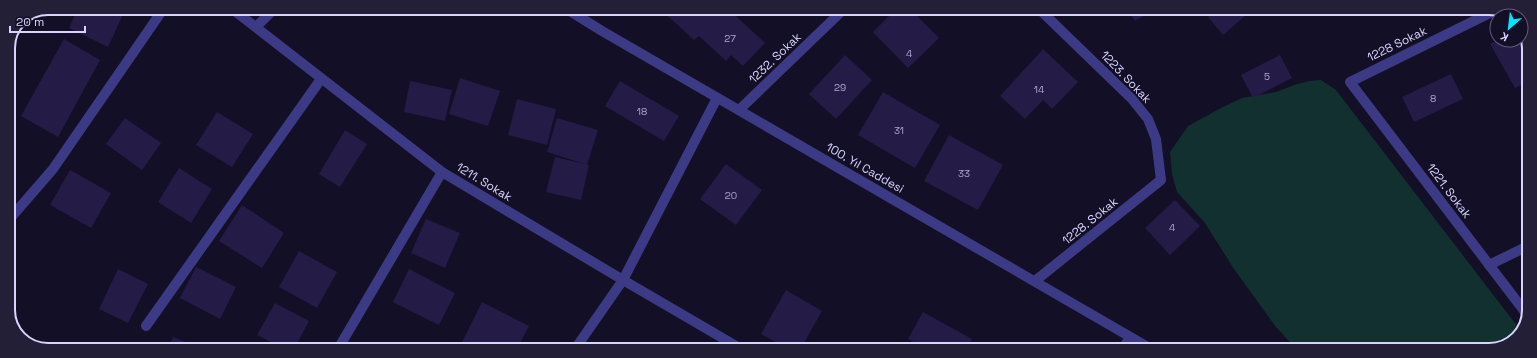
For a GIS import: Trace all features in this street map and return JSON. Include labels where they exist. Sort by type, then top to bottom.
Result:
[{"type":"street","points":[[15,213],[52,169],[159,15]]},
{"type":"street","name":"1211. Sokak","points":[[240,15],[442,172],[731,343]]},
{"type":"street","points":[[256,27],[268,15]]},
{"type":"street","name":"100. Yıl Caddesi","points":[[576,15],[1141,343]]},
{"type":"street","name":"1232. Sokak","points":[[739,110],[838,15]]},
{"type":"street","name":"1223. Sokak","points":[[1045,15],[1132,99],[1148,119],[1156,139],[1161,180]]},
{"type":"street","name":"1228 Sokak","points":[[1350,82],[1477,15]]},
{"type":"street","points":[[146,326],[321,78]]},
{"type":"street","name":"1221. Sokak","points":[[1350,82],[1522,308]]},
{"type":"street","points":[[580,343],[623,280],[717,98]]},
{"type":"street","points":[[342,343],[442,172]]},
{"type":"street","name":"1228. Sokak","points":[[1035,281],[1161,180]]},
{"type":"street","points":[[1489,265],[1522,249]]},
{"type":"street","points":[[1126,343],[1130,337]]},
{"type":"green space","points":[[1321,80],[1336,90],[1518,327],[1506,339],[1489,343],[1291,343],[1276,327],[1234,269],[1205,223],[1177,192],[1172,174],[1170,152],[1188,126],[1221,108],[1242,98],[1276,92],[1309,81]]},
{"type":"building","points":[[75,15],[123,15],[108,47],[69,28]]},
{"type":"building","points":[[667,15],[735,15],[765,43],[743,66],[731,55],[726,61],[699,36],[694,40]]},
{"type":"building","points":[[890,15],[916,15],[939,38],[908,68],[873,32]]},
{"type":"building","points":[[1131,15],[1146,15],[1135,21]]},
{"type":"building","points":[[1210,15],[1246,15],[1223,35],[1208,17]]},
{"type":"building","points":[[64,39],[100,60],[58,137],[21,116]]},
{"type":"building","points":[[1492,48],[1522,48],[1522,84],[1515,88]]},
{"type":"building","points":[[1043,49],[1078,82],[1052,109],[1043,100],[1025,119],[1000,96]]},
{"type":"building","points":[[845,55],[872,80],[836,119],[809,94]]},
{"type":"building","points":[[1280,55],[1292,78],[1253,98],[1241,75]]},
{"type":"building","points":[[1451,74],[1463,99],[1414,122],[1402,97]]},
{"type":"building","points":[[460,78],[500,91],[488,126],[449,114]]},
{"type":"building","points":[[410,81],[452,90],[445,121],[404,112]]},
{"type":"building","points":[[620,81],[679,116],[664,141],[605,106]]},
{"type":"building","points":[[883,92],[940,125],[915,168],[858,135]]},
{"type":"building","points":[[517,99],[556,109],[547,145],[508,135]]},
{"type":"building","points":[[217,112],[253,134],[232,167],[196,145]]},
{"type":"building","points":[[125,118],[161,143],[142,170],[106,144]]},
{"type":"building","points":[[557,118],[598,130],[587,165],[589,165],[581,200],[546,192],[555,157],[585,164],[547,152]]},
{"type":"building","points":[[345,130],[367,144],[340,187],[319,174]]},
{"type":"building","points":[[949,135],[1003,165],[978,210],[924,181]]},
{"type":"building","points":[[726,164],[762,190],[736,225],[700,199]]},
{"type":"building","points":[[179,168],[212,189],[191,223],[158,202]]},
{"type":"building","points":[[70,170],[111,193],[91,228],[50,205]]},
{"type":"building","points":[[1175,200],[1200,226],[1170,255],[1145,228]]},
{"type":"building","points":[[242,205],[284,233],[262,268],[219,241]]},
{"type":"building","points":[[426,219],[460,233],[445,268],[411,253]]},
{"type":"building","points":[[299,251],[337,272],[317,308],[279,287]]},
{"type":"building","points":[[196,267],[236,287],[220,319],[180,298]]},
{"type":"building","points":[[118,269],[148,284],[128,323],[99,309]]},
{"type":"building","points":[[409,269],[455,293],[439,325],[393,302]]},
{"type":"building","points":[[786,290],[822,311],[804,343],[777,343],[761,334]]},
{"type":"building","points":[[482,302],[529,326],[520,343],[462,342]]},
{"type":"building","points":[[275,303],[309,321],[297,343],[272,343],[257,335]]},
{"type":"building","points":[[923,312],[972,339],[970,343],[915,343],[908,339]]},
{"type":"building","points":[[173,337],[188,343],[170,343]]}]
